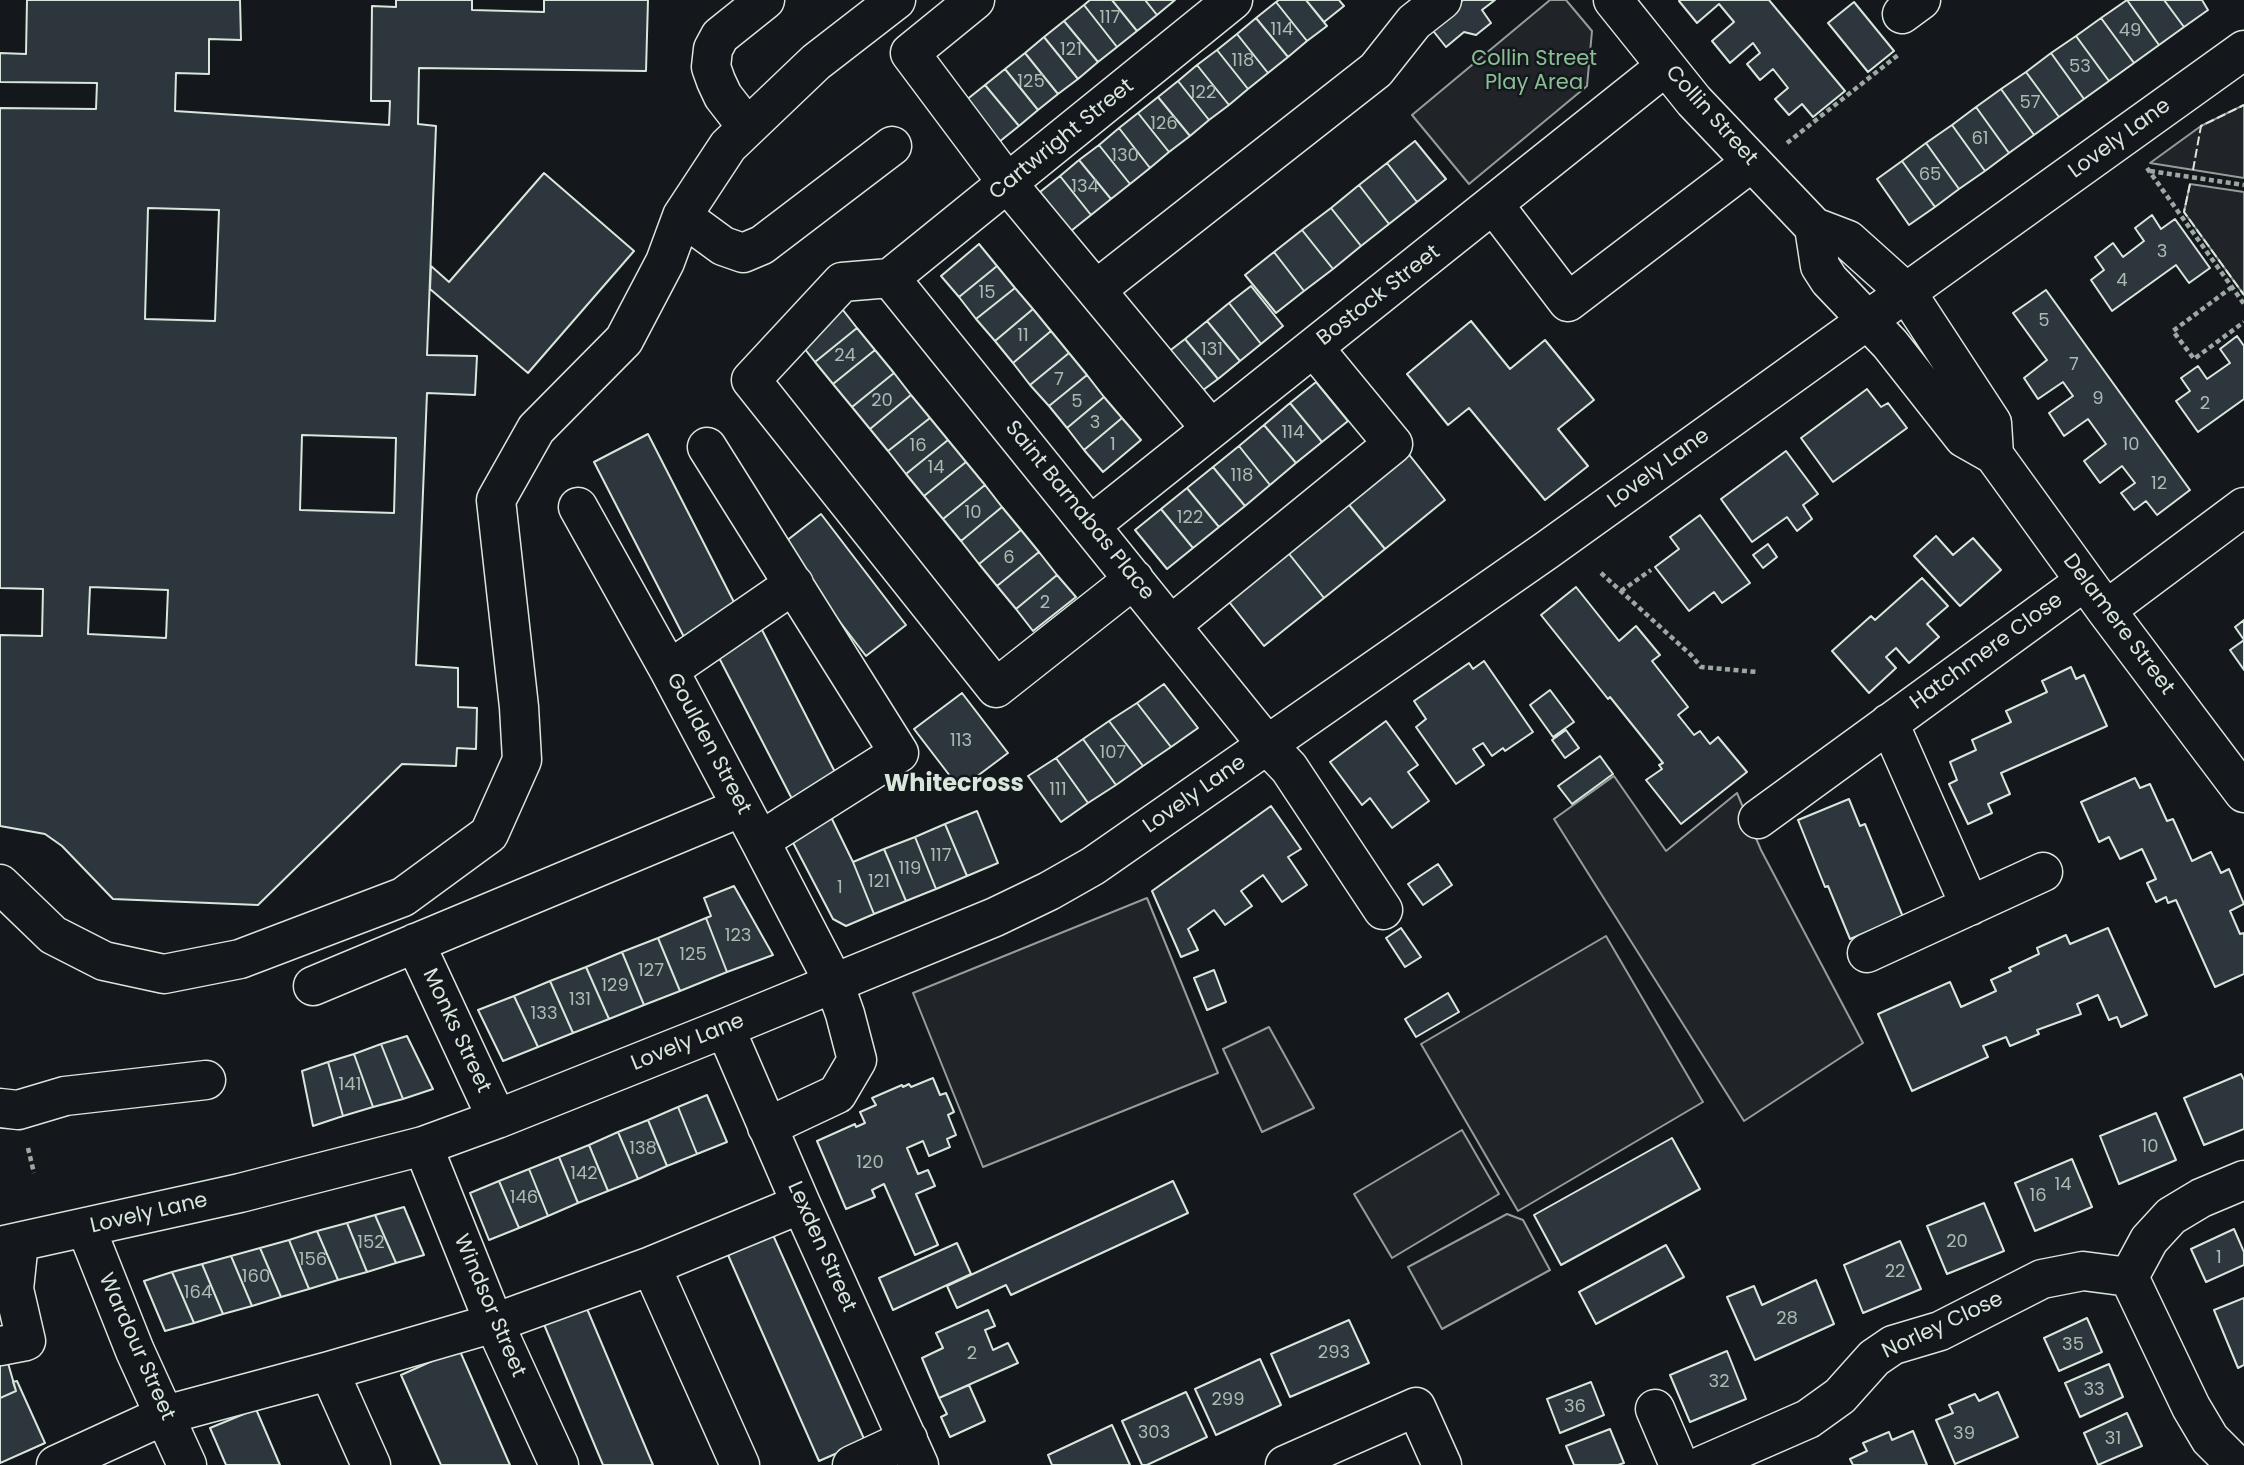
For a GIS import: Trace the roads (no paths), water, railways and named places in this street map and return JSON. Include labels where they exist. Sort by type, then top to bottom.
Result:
[{"type":"street","points":[[747,127],[723,96],[716,81],[711,67],[713,49],[720,36],[765,0]]},
{"type":"street","points":[[0,884],[53,935],[104,961],[164,974],[240,959],[404,897],[489,834],[522,760],[519,707],[496,500],[536,429],[624,340],[665,262],[682,216],[728,146],[816,62],[896,0]]},
{"type":"street","points":[[975,0],[910,53],[1008,184],[1211,429]]},
{"type":"street","name":"Cartwright Street","points":[[890,278],[1233,0]]},
{"type":"street","points":[[1097,289],[1376,71],[1414,22],[1442,0]]},
{"type":"street","name":"Collin Street","points":[[1613,0],[1666,66],[1814,227],[1848,240],[1907,293]]},
{"type":"street","name":"Lovely Lane","points":[[9,1244],[240,1193],[423,1146],[725,1028],[1049,891],[1093,866],[1547,550],[2244,50]]},
{"type":"street","name":"Bostock Street","points":[[1091,525],[1666,66]]},
{"type":"street","points":[[682,216],[723,246],[743,253],[762,245],[892,146]]},
{"type":"street","points":[[1494,205],[1568,302],[1752,162]]},
{"type":"street","points":[[1814,227],[1820,266],[1829,280],[1868,319]]},
{"type":"street","points":[[890,278],[842,282],[751,380],[996,688],[1135,579]]},
{"type":"street","name":"Saint Barnabas Place","points":[[890,278],[1267,745],[1289,768],[1383,910]]},
{"type":"street","name":"Delamere Street","points":[[1907,293],[1992,423],[1994,455]]},
{"type":"street","name":"Delamere Street","points":[[1868,319],[1964,438],[1994,455],[2095,596],[2244,793]]},
{"type":"street","points":[[1171,625],[1393,444],[1314,348]]},
{"type":"street","points":[[707,447],[899,753],[760,841]]},
{"type":"street","name":"Goulden Street","points":[[578,507],[760,841],[834,983],[845,1014],[857,1060],[837,1094],[767,1127]]},
{"type":"street","name":"Hatchmere Close","points":[[1758,819],[1889,723],[2244,507]]},
{"type":"street","points":[[669,670],[794,584]]},
{"type":"street","name":"Hatchmere Close","points":[[1889,723],[1969,906]]},
{"type":"street","points":[[313,986],[742,807]]},
{"type":"street","points":[[1867,953],[2043,872]]},
{"type":"street","name":"Monks Street","points":[[415,943],[497,1119]]},
{"type":"street","name":"Lexden Street","points":[[725,1028],[801,1204],[914,1452]]},
{"type":"street","points":[[0,1108],[18,1110],[65,1096],[206,1080]]},
{"type":"street","name":"Windsor Street","points":[[423,1146],[495,1323],[559,1465]]},
{"type":"street","points":[[2236,1465],[2210,1439],[2191,1407],[2129,1277],[2149,1240],[2171,1216],[2201,1198],[2244,1180]]},
{"type":"street","points":[[56,1465],[166,1415],[495,1323],[651,1266],[801,1204]]},
{"type":"street","name":"Wardour Street","points":[[86,1228],[135,1351],[187,1465]]},
{"type":"street","points":[[0,1346],[26,1340],[14,1289],[9,1244]]},
{"type":"street","points":[[651,1266],[740,1465]]},
{"type":"street","name":"Norley Close","points":[[1703,1465],[1808,1419],[1840,1396],[1874,1358],[1893,1345],[1940,1331],[2042,1279],[2083,1271],[2129,1277]]},
{"type":"street","points":[[330,1371],[371,1465]]},
{"type":"street","points":[[1285,1465],[1416,1407],[1442,1465]]},
{"type":"street","points":[[1655,1409],[1679,1465]]},
{"type":"street","points":[[852,1465],[914,1452]]},
{"type":"district","name":"Whitecross","points":[[954,785]]},
{"type":"park label","name":"Collin Street Play Area","points":[[1534,72]]}]
